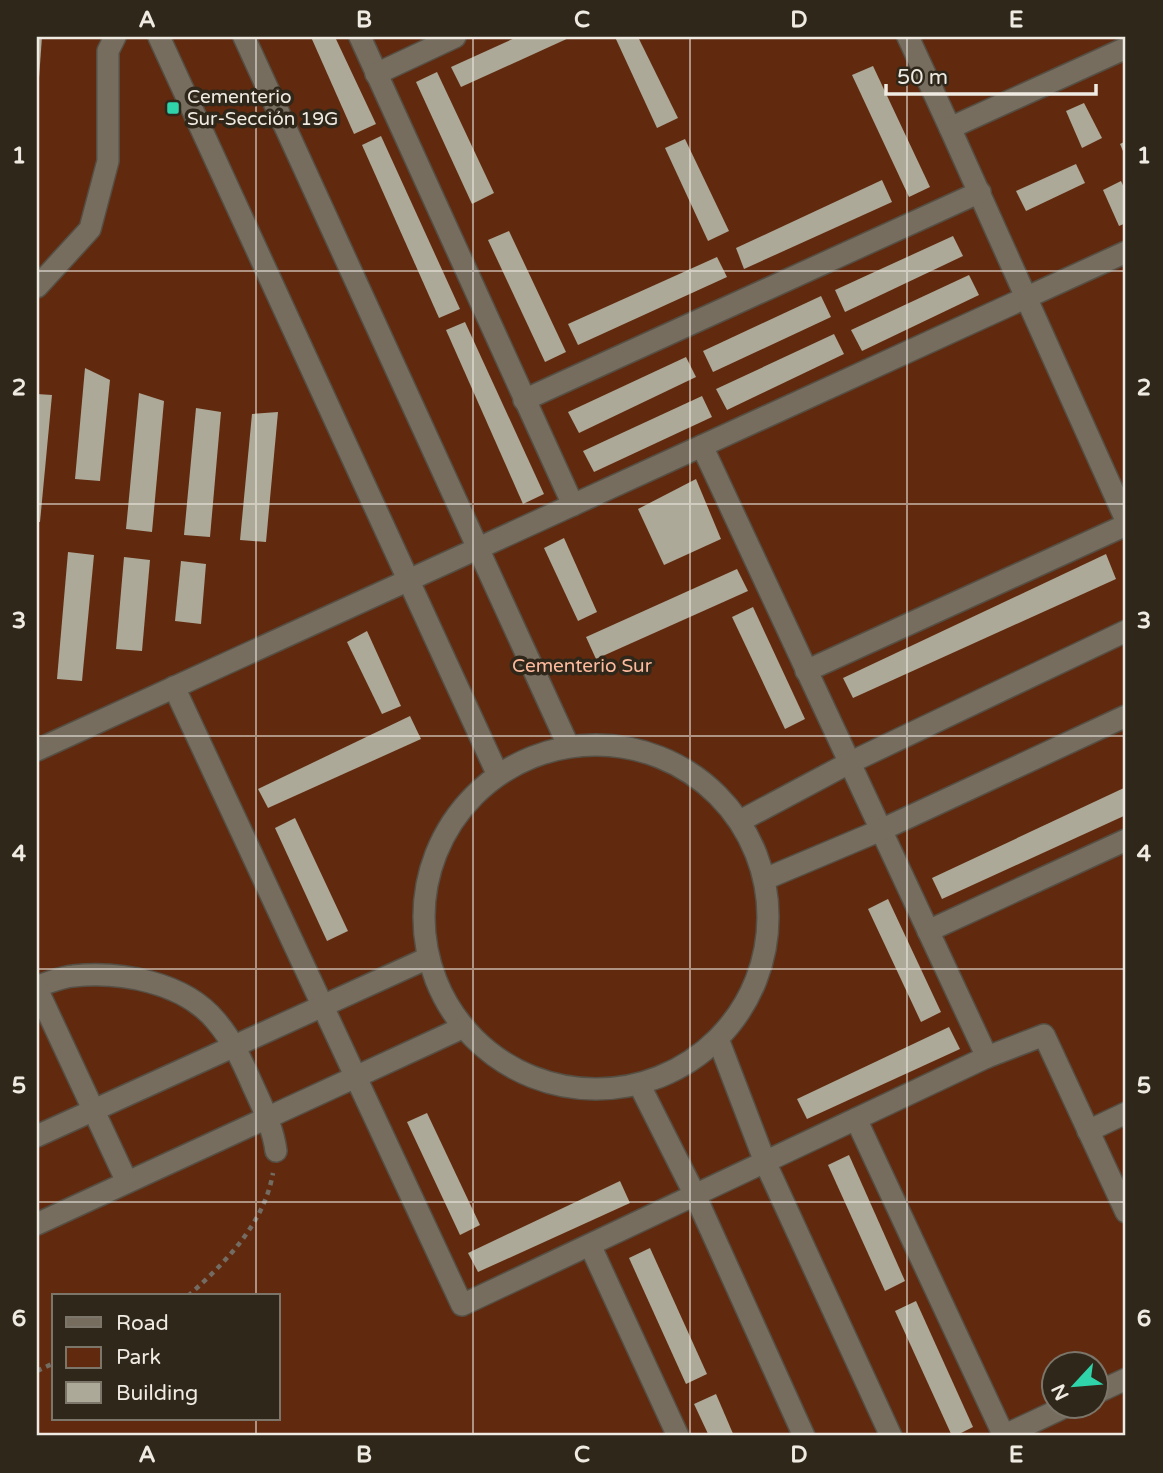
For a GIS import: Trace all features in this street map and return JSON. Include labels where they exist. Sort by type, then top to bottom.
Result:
[{"type":"lane","points":[[37,287],[90,229],[108,161],[108,51],[115,37]]},
{"type":"lane","points":[[159,37],[410,579],[497,774]]},
{"type":"lane","points":[[244,37],[568,745]]},
{"type":"lane","points":[[360,37],[573,505]]},
{"type":"lane","points":[[376,74],[455,37]]},
{"type":"lane","points":[[806,671],[1126,523],[980,192],[908,37]]},
{"type":"lane","points":[[950,128],[1126,48]]},
{"type":"lane","points":[[524,400],[980,192]]},
{"type":"lane","points":[[37,750],[1126,252]]},
{"type":"lane","points":[[702,446],[987,1057]]},
{"type":"lane","points":[[740,821],[849,763],[1126,631]]},
{"type":"lane","points":[[174,687],[462,1306],[987,1057],[1044,1035],[1126,1212]]},
{"type":"lane","points":[[765,879],[881,830],[1126,716]]},
{"type":"lane","points":[[608,744],[651,752],[702,780],[740,821],[765,879],[771,955],[757,993],[718,1039],[683,1066],[639,1084],[588,1089],[550,1083],[493,1055],[464,1027],[444,999],[428,958],[423,915],[427,876],[443,836],[470,797],[497,774],[528,757],[568,745],[608,744]]},
{"type":"lane","points":[[928,931],[1126,840]]},
{"type":"lane","points":[[37,1136],[428,958]]},
{"type":"lane","points":[[127,1182],[37,988],[71,976],[143,979],[181,994],[214,1018],[235,1045],[274,1133],[276,1151]]},
{"type":"lane","points":[[37,1224],[357,1079],[464,1027]]},
{"type":"lane","points":[[718,1039],[765,1162],[891,1436]]},
{"type":"lane","points":[[639,1084],[695,1195],[804,1436]]},
{"type":"lane","points":[[1088,1131],[1126,1113]]},
{"type":"lane","points":[[856,1119],[1003,1436],[1040,1419]]},
{"type":"lane","points":[[590,1245],[677,1436]]},
{"type":"lane","points":[[1110,1387],[1126,1379]]},
{"type":"path","points":[[190,1294],[227,1262],[252,1224],[270,1189],[276,1151]]},
{"type":"green space","name":"Cementerio Sur","points":[[37,37],[1126,37],[1126,1436],[37,1436]]},
{"type":"building","points":[[37,37],[42,37],[39,78],[37,78]]},
{"type":"building","points":[[311,37],[335,37],[376,124],[354,134]]},
{"type":"building","points":[[517,37],[571,37],[461,87],[451,67]]},
{"type":"building","points":[[615,37],[638,37],[678,118],[657,128]]},
{"type":"building","points":[[873,66],[930,187],[909,197],[852,75]]},
{"type":"building","points":[[437,72],[494,193],[472,204],[416,82]]},
{"type":"building","points":[[1084,103],[1102,138],[1082,148],[1066,111]]},
{"type":"building","points":[[381,136],[460,309],[439,318],[362,145]]},
{"type":"building","points":[[685,139],[729,231],[708,241],[665,148]]},
{"type":"building","points":[[1126,141],[1126,158],[1120,144]]},
{"type":"building","points":[[1076,164],[1085,183],[1026,211],[1016,191]]},
{"type":"building","points":[[882,180],[892,202],[744,269],[736,248]]},
{"type":"building","points":[[1121,181],[1126,192],[1126,223],[1119,226],[1103,190]]},
{"type":"building","points":[[509,231],[566,352],[545,362],[488,240]]},
{"type":"building","points":[[953,236],[963,256],[845,312],[835,290]]},
{"type":"building","points":[[717,257],[727,277],[578,345],[568,324]]},
{"type":"building","points":[[969,275],[979,295],[862,351],[851,330]]},
{"type":"building","points":[[821,296],[831,317],[713,372],[703,351]]},
{"type":"building","points":[[465,322],[544,494],[523,504],[446,330]]},
{"type":"building","points":[[834,334],[844,354],[727,410],[716,389]]},
{"type":"building","points":[[686,357],[696,377],[579,433],[568,412]]},
{"type":"building","points":[[85,368],[110,380],[100,481],[75,479]]},
{"type":"building","points":[[139,393],[164,401],[152,532],[126,529]]},
{"type":"building","points":[[37,394],[52,395],[40,522],[37,522]]},
{"type":"building","points":[[702,396],[712,417],[594,472],[583,451]]},
{"type":"building","points":[[196,408],[221,412],[210,537],[184,535]]},
{"type":"building","points":[[278,412],[266,542],[240,540],[252,414]]},
{"type":"building","points":[[696,479],[721,539],[664,565],[638,509]]},
{"type":"building","points":[[564,538],[597,612],[578,621],[544,548]]},
{"type":"building","points":[[68,552],[94,555],[82,681],[57,679]]},
{"type":"building","points":[[1106,554],[1116,579],[853,698],[843,678]]},
{"type":"building","points":[[124,557],[150,560],[142,651],[116,649]]},
{"type":"building","points":[[181,561],[206,564],[201,624],[175,621]]},
{"type":"building","points":[[737,569],[748,591],[596,659],[586,637]]},
{"type":"building","points":[[753,607],[805,719],[785,729],[732,617]]},
{"type":"building","points":[[367,631],[401,706],[382,714],[347,642]]},
{"type":"building","points":[[410,716],[421,739],[268,808],[258,789]]},
{"type":"building","points":[[1126,787],[1126,815],[942,899],[932,878]]},
{"type":"building","points":[[295,818],[348,931],[327,941],[275,828]]},
{"type":"building","points":[[888,899],[941,1012],[921,1022],[868,909]]},
{"type":"building","points":[[949,1027],[960,1049],[807,1119],[797,1099]]},
{"type":"building","points":[[427,1113],[480,1225],[460,1235],[407,1122]]},
{"type":"building","points":[[849,1155],[905,1281],[885,1291],[828,1165]]},
{"type":"building","points":[[620,1181],[630,1203],[478,1272],[468,1253]]},
{"type":"building","points":[[650,1248],[707,1374],[686,1384],[629,1258]]},
{"type":"building","points":[[916,1301],[973,1427],[955,1436],[952,1436],[895,1311]]},
{"type":"building","points":[[716,1394],[734,1436],[709,1436],[694,1404]]},
{"type":"place","name":"Cementerio Sur-Sección 19G","points":[[173,108]]}]
